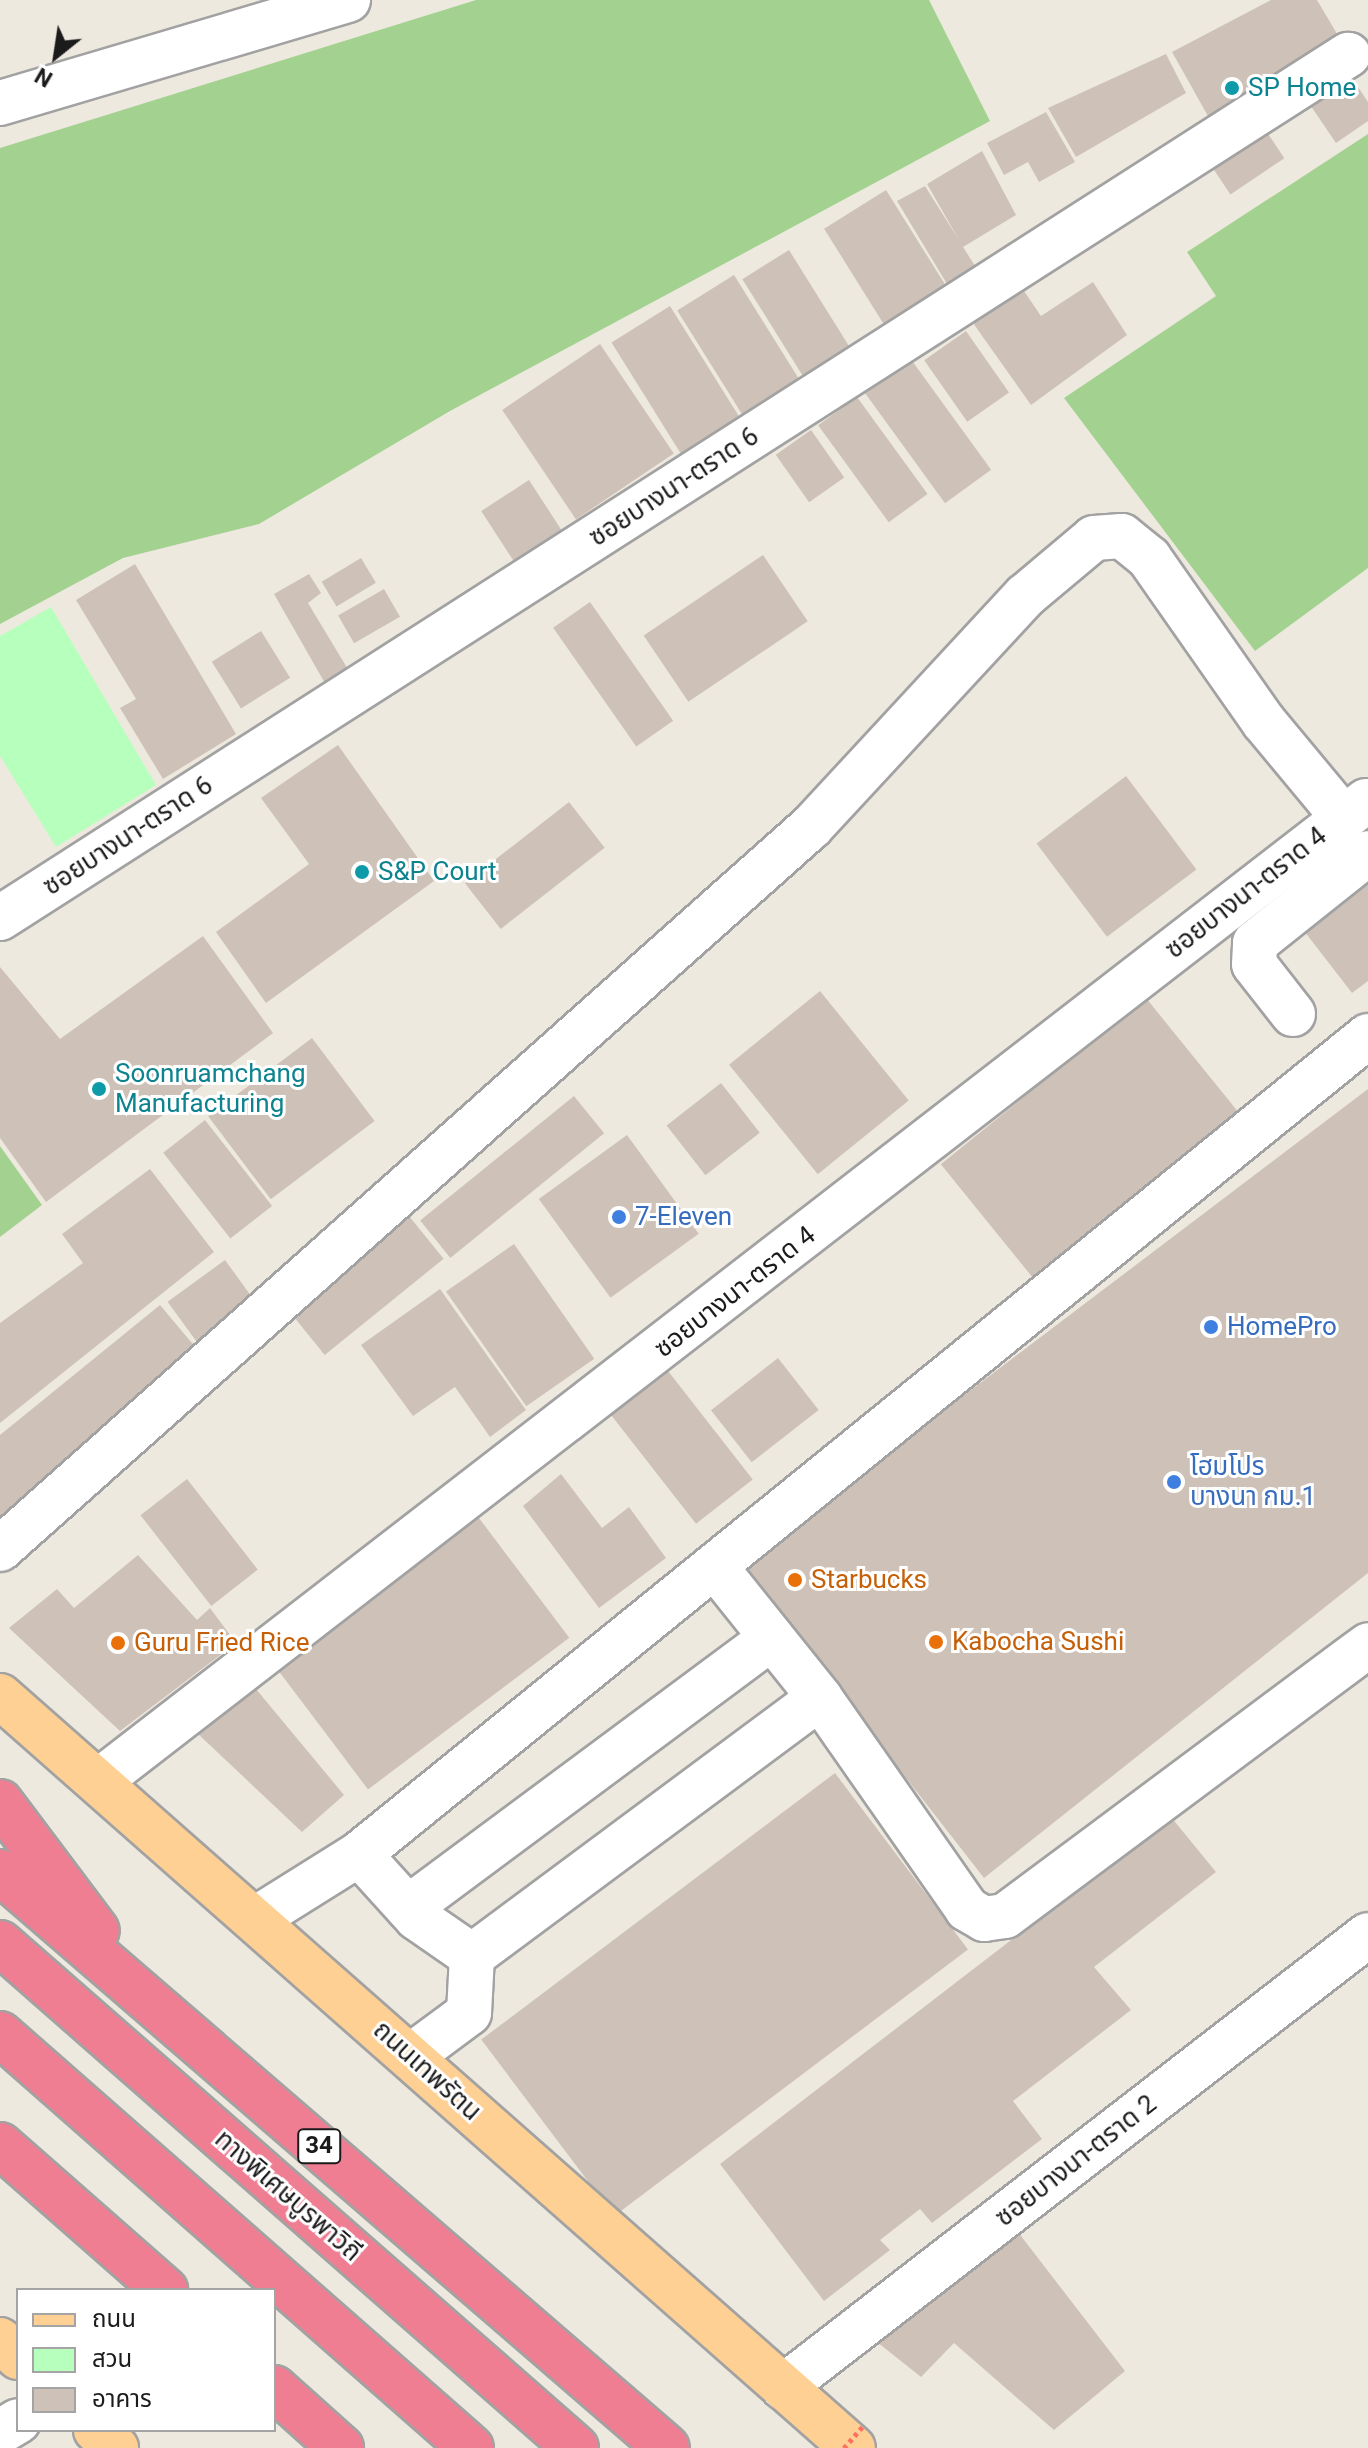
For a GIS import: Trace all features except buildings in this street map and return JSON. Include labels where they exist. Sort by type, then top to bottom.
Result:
[{"type":"highway","points":[[0,1802],[145,1995]]},
{"type":"highway","name":"34","points":[[0,1872],[667,2448]]},
{"type":"highway","name":"ทางพิเศษบูรพาวิถี","points":[[0,1943],[576,2448]]},
{"type":"highway","points":[[0,2034],[471,2448]]},
{"type":"highway","points":[[0,2145],[163,2288]]},
{"type":"highway","points":[[0,2186],[115,2245]]},
{"type":"highway","points":[[276,2390],[341,2448]]},
{"type":"main road","name":"ถนนเทพรัตน","points":[[0,1696],[257,1918],[783,2387],[858,2437]]},
{"type":"main road","points":[[0,2340],[16,2355]]},
{"type":"main road","points":[[98,2432],[116,2448]]},
{"type":"street","points":[[0,103],[348,0]]},
{"type":"street","name":"ซอยบางนา-ตราด 6","points":[[0,918],[1348,55]]},
{"type":"street","points":[[0,1549],[811,827],[1014,607],[1094,538],[1122,536],[1149,558],[1264,722],[1356,808]]},
{"type":"street","name":"ซอยบางนา-ตราด 4","points":[[99,1781],[1356,808]]},
{"type":"street","points":[[1293,1014],[1254,964],[1255,943],[1368,853]]},
{"type":"street","points":[[257,1918],[359,1854],[716,1568],[1368,1036]]},
{"type":"street","points":[[716,1568],[820,1698],[967,1909],[984,1919],[1005,1916],[1368,1645]]},
{"type":"street","points":[[408,1908],[772,1638]]},
{"type":"street","points":[[472,1956],[820,1698]]},
{"type":"street","points":[[359,1854],[408,1908],[472,1956]]},
{"type":"street","name":"ซอยบางนา-ตราด 2","points":[[783,2387],[1368,1935]]},
{"type":"street","points":[[411,2056],[469,2013],[472,1956]]},
{"type":"path","points":[[844,2448],[858,2437]]},
{"type":"green space","points":[[476,0],[929,0],[990,121],[450,411],[259,524],[123,558],[0,624],[0,148]]},
{"type":"green space","points":[[1368,134],[1368,568],[1255,651],[1064,398],[1216,296],[1187,252]]},
{"type":"green space","points":[[51,607],[156,785],[56,847],[0,756],[0,636]]},
{"type":"green space","points":[[0,1146],[42,1205],[0,1237]]},
{"type":"place","name":"SP Home","points":[[1232,88]]},
{"type":"place","name":"S&P Court","points":[[362,872]]},
{"type":"place","name":"Soonruamchang Manufacturing","points":[[99,1089]]},
{"type":"place","name":"7-Eleven","points":[[619,1217]]},
{"type":"place","name":"HomePro","points":[[1211,1327]]},
{"type":"place","name":"โฮมโปร บางนา กม.1","points":[[1174,1482]]},
{"type":"place","name":"Starbucks","points":[[795,1580]]},
{"type":"place","name":"Kabocha Sushi","points":[[936,1642]]},
{"type":"place","name":"Guru Fried Rice","points":[[118,1643]]}]
